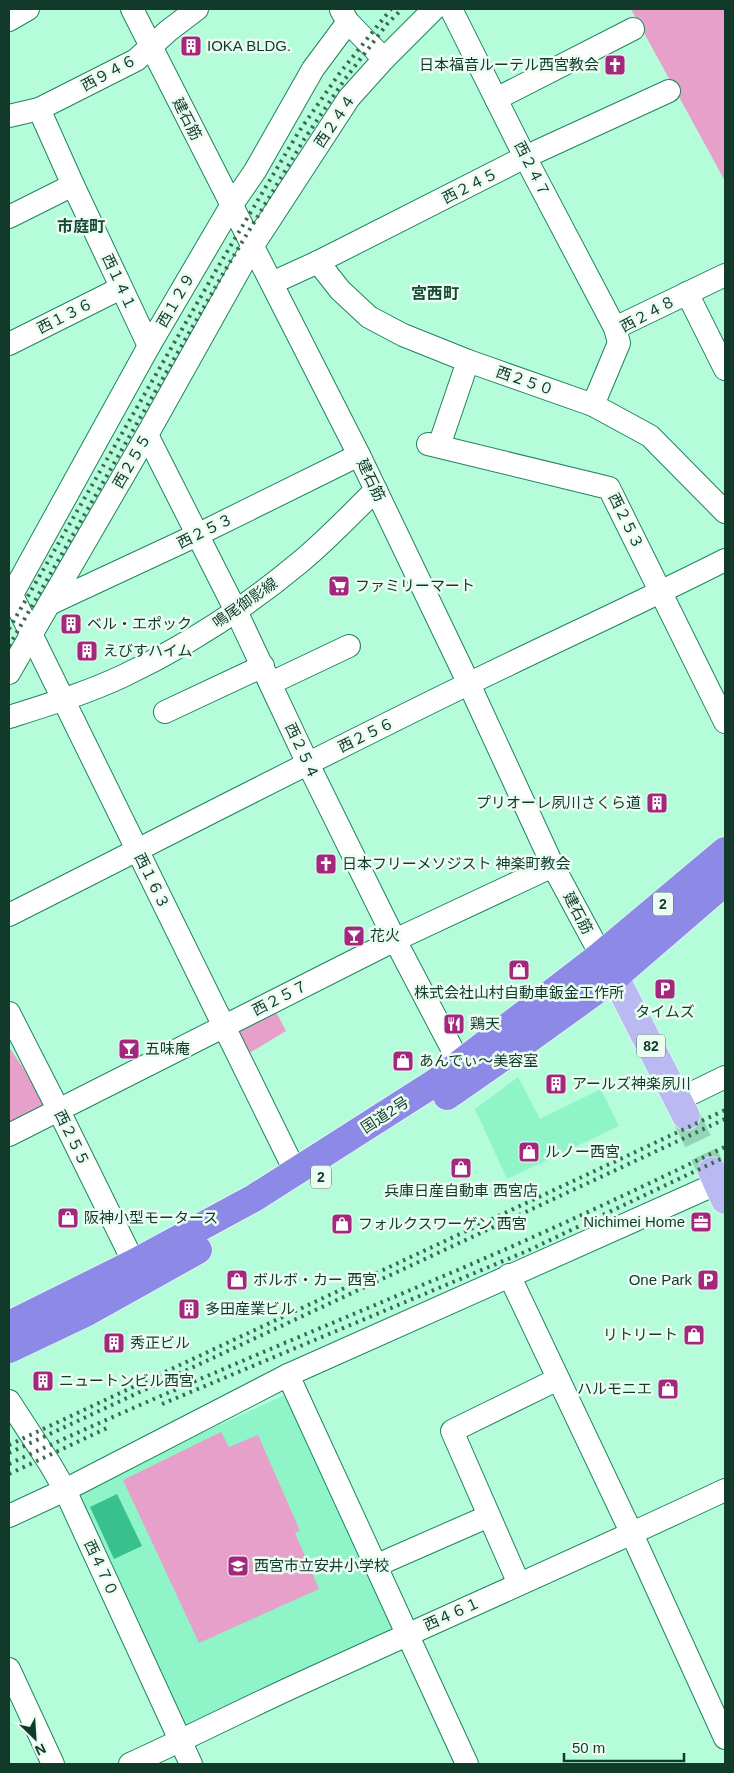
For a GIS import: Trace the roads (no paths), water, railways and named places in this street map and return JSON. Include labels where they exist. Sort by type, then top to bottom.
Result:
[{"type":"highway","name":"国道2号","points":[[9,1348],[86,1312],[260,1216],[466,1083],[608,966],[725,851]]},
{"type":"highway","name":"国道2号","points":[[9,1325],[134,1263],[254,1198],[436,1082],[460,1064],[608,966],[725,882]]},
{"type":"main road","name":"82","points":[[608,966],[682,1108]]},
{"type":"street","points":[[9,20],[28,9]]},
{"type":"street","name":"建石筋","points":[[132,9],[359,455],[469,684],[553,866],[608,966]]},
{"type":"street","name":"西９４６","points":[[9,116],[39,109],[136,60],[168,31],[197,9]]},
{"type":"street","name":"西２４４","points":[[252,247],[349,98],[384,59],[434,9]]},
{"type":"street","name":"西２４７","points":[[451,9],[525,158],[615,328]]},
{"type":"street","points":[[344,15],[384,59]]},
{"type":"street","name":"西１２９","points":[[10,595],[149,346],[231,206],[255,172],[344,15]]},
{"type":"street","points":[[496,99],[633,29]]},
{"type":"street","name":"西２４５","points":[[272,283],[318,262],[525,158],[669,91]]},
{"type":"street","name":"西１４１","points":[[39,109],[149,346]]},
{"type":"street","points":[[9,217],[73,185]]},
{"type":"street","name":"西２５５","points":[[9,673],[147,436],[252,247]]},
{"type":"street","name":"西２５０","points":[[318,262],[340,290],[369,317],[403,335],[468,361],[593,405],[650,436],[725,512]]},
{"type":"street","name":"西２４８","points":[[593,405],[619,343],[615,328],[725,275]]},
{"type":"street","name":"西１３６","points":[[9,344],[121,288]]},
{"type":"street","points":[[688,293],[725,369]]},
{"type":"street","name":"西２５３","points":[[468,361],[433,445],[609,488],[725,722]]},
{"type":"street","name":"西２５４","points":[[147,436],[236,611],[308,764],[395,940],[460,1064]]},
{"type":"street","name":"西２５３","points":[[50,604],[197,535],[359,455]]},
{"type":"street","name":"鳴尾御影線","points":[[9,717],[64,700],[122,676],[181,646],[236,611],[300,563],[376,490]]},
{"type":"street","name":"西２５６","points":[[9,915],[469,684],[661,593],[725,560]]},
{"type":"street","name":"西１６３","points":[[10,595],[64,700],[223,1027],[296,1172]]},
{"type":"street","points":[[165,712],[349,646]]},
{"type":"street","name":"西２５７","points":[[9,1135],[395,940],[553,866]]},
{"type":"street","name":"西２５５","points":[[9,1013],[134,1263]]},
{"type":"street","points":[[682,1108],[725,1077]]},
{"type":"street","points":[[9,1516],[65,1490],[288,1375],[509,1275],[720,1183]]},
{"type":"street","points":[[509,1275],[632,1534],[725,1738]]},
{"type":"street","points":[[288,1375],[467,1764]]},
{"type":"street","points":[[520,1584],[452,1430],[558,1379]]},
{"type":"street","name":"西４７０","points":[[9,1401],[65,1490],[192,1764]]},
{"type":"street","name":"西４６１","points":[[130,1764],[181,1742],[251,1706],[725,1490]]},
{"type":"street","points":[[375,1566],[489,1516]]},
{"type":"street","points":[[9,1669],[54,1764]]},
{"type":"tunnel","points":[[686,1116],[712,1171]]},
{"type":"railway","points":[[9,629],[218,267],[298,133],[339,74],[391,9]]},
{"type":"railway","points":[[9,646],[224,272],[305,138],[345,79],[388,23],[402,9]]},
{"type":"railway","points":[[9,1445],[725,1110]]},
{"type":"railway","points":[[9,1453],[725,1119]]},
{"type":"railway","points":[[9,1464],[175,1390],[522,1242],[725,1147]]},
{"type":"railway","points":[[162,1404],[527,1251],[725,1157]]},
{"type":"railway","points":[[9,1474],[107,1428]]},
{"type":"place","name":"IOKA BLDG.","points":[[191,46]]},
{"type":"place","name":"日本福音ルーテル西宮教会","points":[[615,65]]},
{"type":"place","name":"ファミリーマート","points":[[339,586]]},
{"type":"place","name":"ベル・エポック","points":[[71,624]]},
{"type":"place","name":"えびすハイム","points":[[87,651]]},
{"type":"place","name":"プリオーレ夙川さくら道","points":[[657,803]]},
{"type":"place","name":"日本フリーメソジスト 神楽町教会","points":[[326,864]]},
{"type":"place","name":"花火","points":[[354,936]]},
{"type":"place","name":"株式会社山村自動車鈑金工作所","points":[[519,970]]},
{"type":"place","name":"タイムズ","points":[[665,989]]},
{"type":"place","name":"鶏天","points":[[454,1024]]},
{"type":"place","name":"五味庵","points":[[129,1049]]},
{"type":"place","name":"あんでぃ～美容室","points":[[403,1061]]},
{"type":"place","name":"アールズ神楽夙川","points":[[556,1084]]},
{"type":"place","name":"ルノー西宮","points":[[529,1152]]},
{"type":"place","name":"兵庫日産自動車 西宮店","points":[[461,1168]]},
{"type":"place","name":"阪神小型モータース","points":[[68,1218]]},
{"type":"place","name":"Nichimei Home","points":[[701,1222]]},
{"type":"place","name":"フォルクスワーゲン 西宮","points":[[342,1224]]},
{"type":"place","name":"ボルボ・カー 西宮","points":[[237,1280]]},
{"type":"place","name":"One Park","points":[[708,1280]]},
{"type":"place","name":"多田産業ビル","points":[[189,1309]]},
{"type":"place","name":"リトリート","points":[[694,1335]]},
{"type":"place","name":"秀正ビル","points":[[114,1343]]},
{"type":"place","name":"ニュートンビル西宮","points":[[43,1381]]},
{"type":"place","name":"ハルモニエ","points":[[668,1389]]},
{"type":"place","name":"西宮市立安井小学校","points":[[238,1566]]},
{"type":"district","name":"市庭町","points":[[81,226]]},
{"type":"district","name":"宮西町","points":[[435,293]]}]
